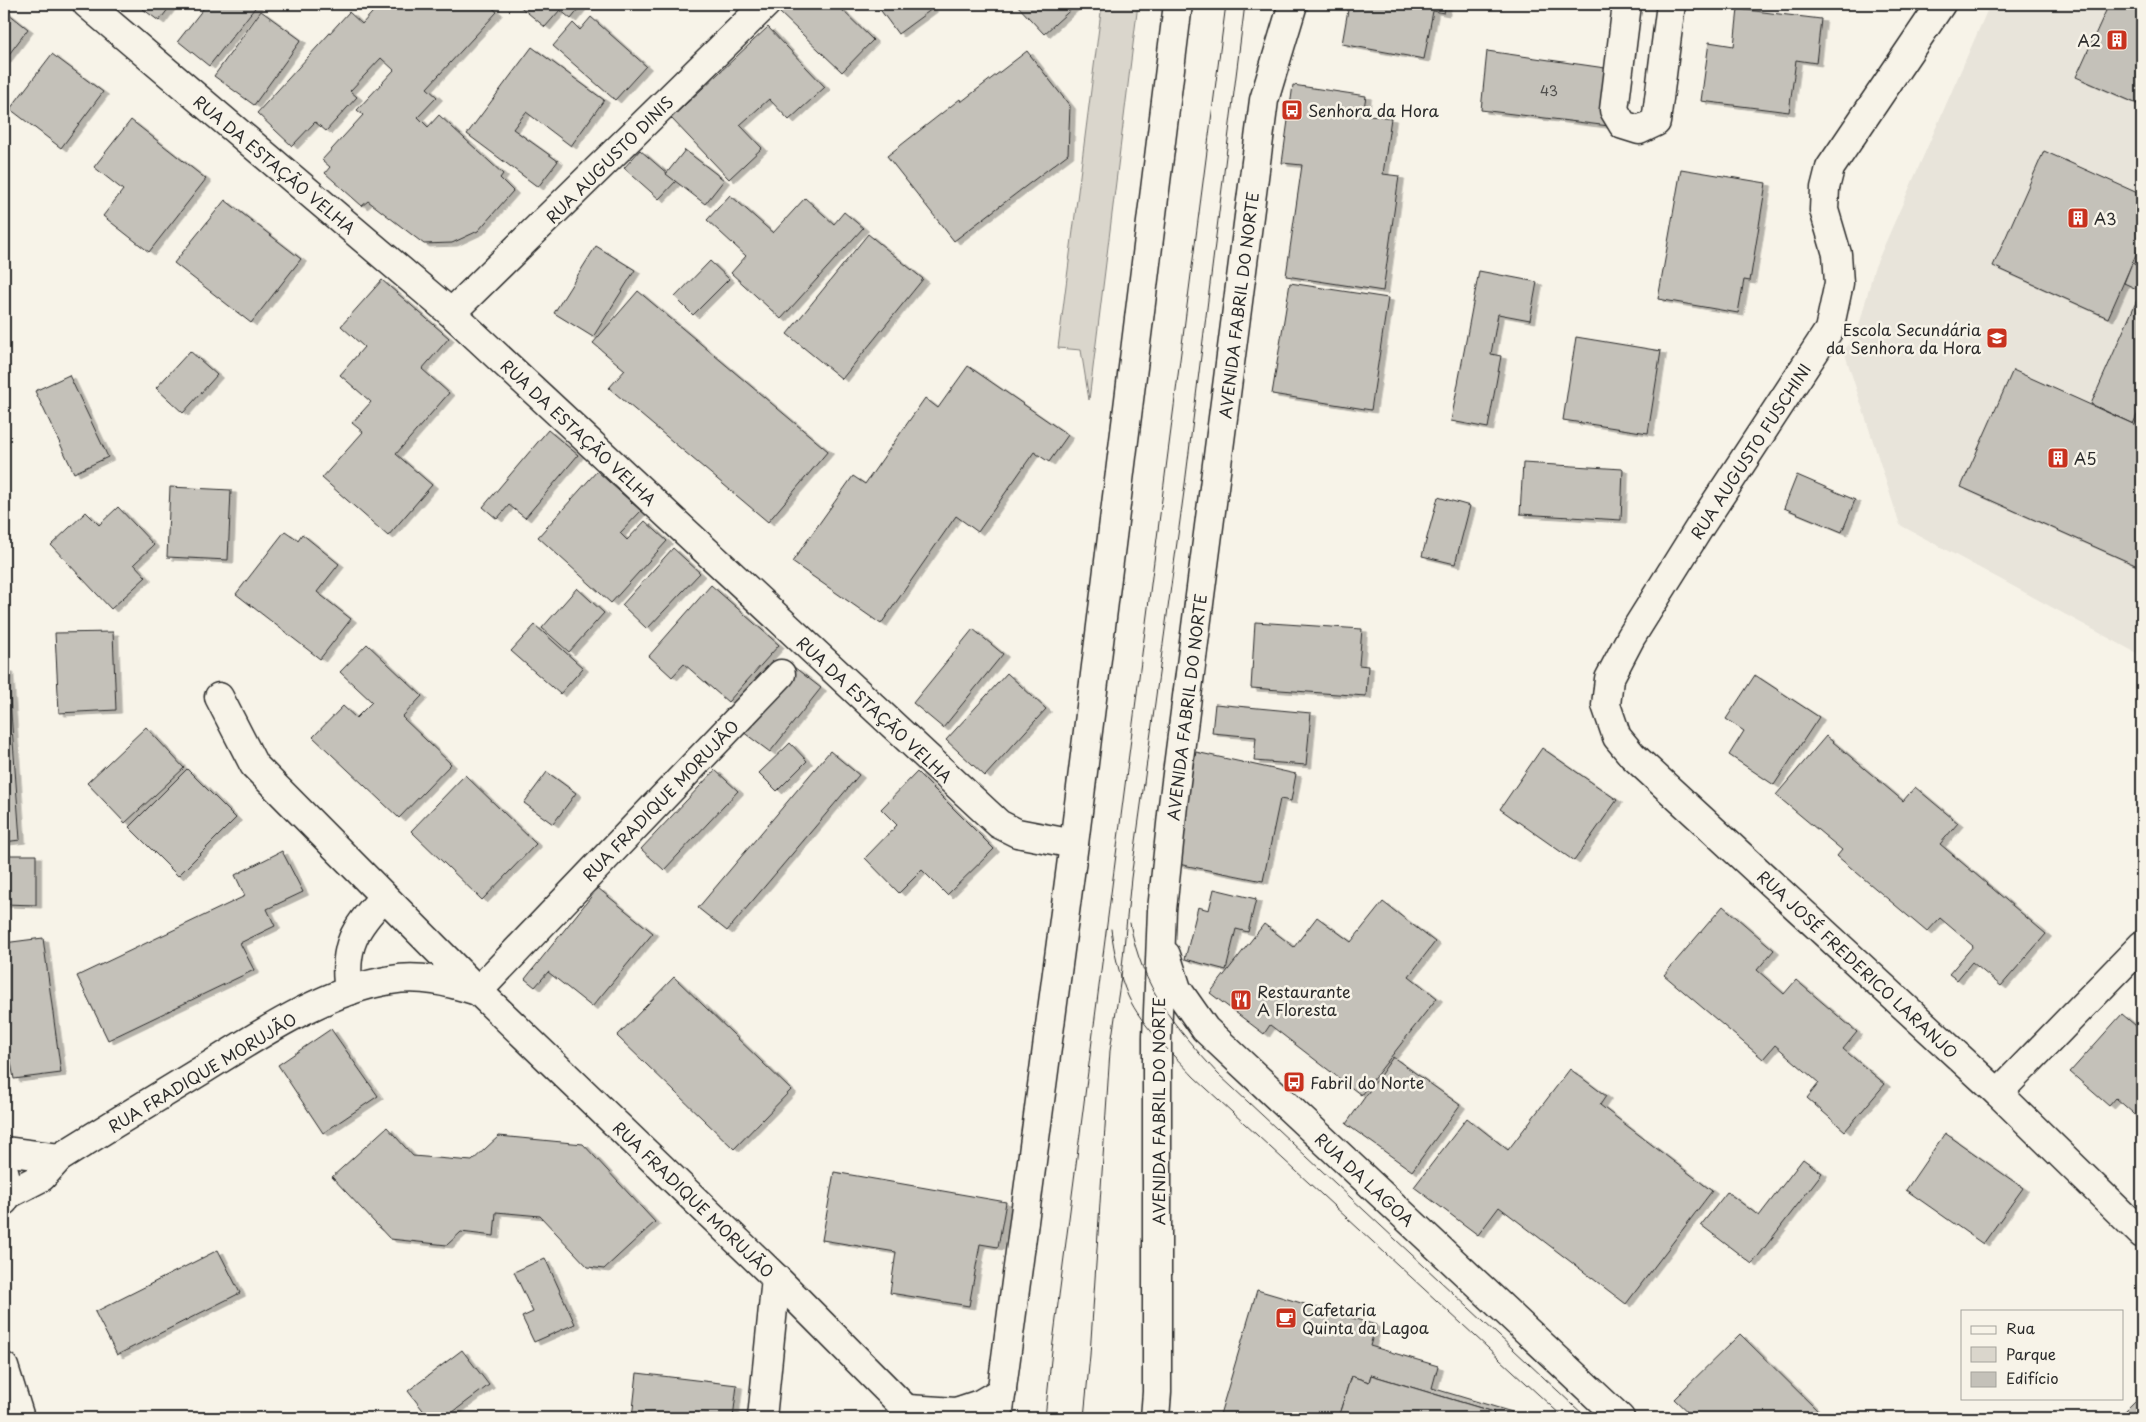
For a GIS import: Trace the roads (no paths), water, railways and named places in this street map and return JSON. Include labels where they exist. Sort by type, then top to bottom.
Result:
[{"type":"street","name":"RUA DA ESTAÇÃO VELHA","points":[[87,4],[451,313],[999,824],[1016,833],[1074,844]]},
{"type":"street","name":"RUA AUGUSTO DINIS","points":[[451,313],[766,4]]},
{"type":"street","points":[[998,1418],[1074,844],[1178,4]]},
{"type":"street","name":"AVENIDA FABRIL DO NORTE","points":[[1156,1418],[1157,1037],[1162,910],[1173,805],[1264,100],[1293,4]]},
{"type":"street","points":[[1628,4],[1614,110],[1623,125],[1639,130],[1656,122],[1672,4]]},
{"type":"street","name":"RUA AUGUSTO FUSCHINI","points":[[1609,679],[1631,637],[1700,525],[1829,330],[1836,307],[1839,283],[1837,254],[1824,210],[1824,188],[1830,168],[1941,4]]},
{"type":"street","name":"RUA FRADIQUE MORUJÃO","points":[[478,991],[780,674]]},
{"type":"street","name":"RUA JOSÉ FREDERICO LARANJO","points":[[1609,679],[1606,705],[1617,737],[1632,755],[1998,1094],[2142,1234]]},
{"type":"street","name":"RUA FRADIQUE MORUJÃO","points":[[219,697],[254,765],[478,991],[776,1278],[912,1414],[956,1412],[980,1404],[1002,1391]]},
{"type":"street","points":[[348,991],[346,974],[347,954],[355,932],[364,917],[384,896]]},
{"type":"street","name":"RUA DA LAGOA","points":[[1162,910],[1165,953],[1169,971],[1177,989],[1205,1029],[1620,1418]]},
{"type":"street","points":[[1998,1094],[2142,945]]},
{"type":"street","name":"RUA FRADIQUE MORUJÃO","points":[[5,1189],[42,1177],[59,1158],[264,1032],[348,991],[393,980],[420,978],[452,982],[478,991]]},
{"type":"street","points":[[4,1151],[59,1158]]},
{"type":"street","points":[[762,1418],[776,1278]]},
{"type":"street","points":[[4,1367],[20,1418]]},
{"type":"tram line","points":[[1045,1418],[1052,1350],[1226,4]]},
{"type":"tram line","points":[[1084,1418],[1090,1355],[1110,1051],[1121,977],[1131,878],[1185,484],[1245,4]]},
{"type":"tram line","points":[[1130,923],[1135,947],[1143,968],[1162,1006],[1174,1023],[1218,1074],[1587,1418]]},
{"type":"tram line","points":[[1111,929],[1117,963],[1128,996],[1149,1029],[1167,1049],[1194,1077],[1564,1418]]},
{"type":"place","name":"A2","points":[[2117,40]]},
{"type":"place","name":"Senhora da Hora","points":[[1292,110]]},
{"type":"place","name":"A3","points":[[2078,218]]},
{"type":"place","name":"Escola Secundária da Senhora da Hora","points":[[1997,338]]},
{"type":"place","name":"A5","points":[[2058,458]]},
{"type":"place","name":"Restaurante A Floresta","points":[[1241,1000]]},
{"type":"place","name":"Fabril do Norte","points":[[1294,1082]]},
{"type":"place","name":"Cafetaria Quinta da Lagoa","points":[[1286,1318]]}]
